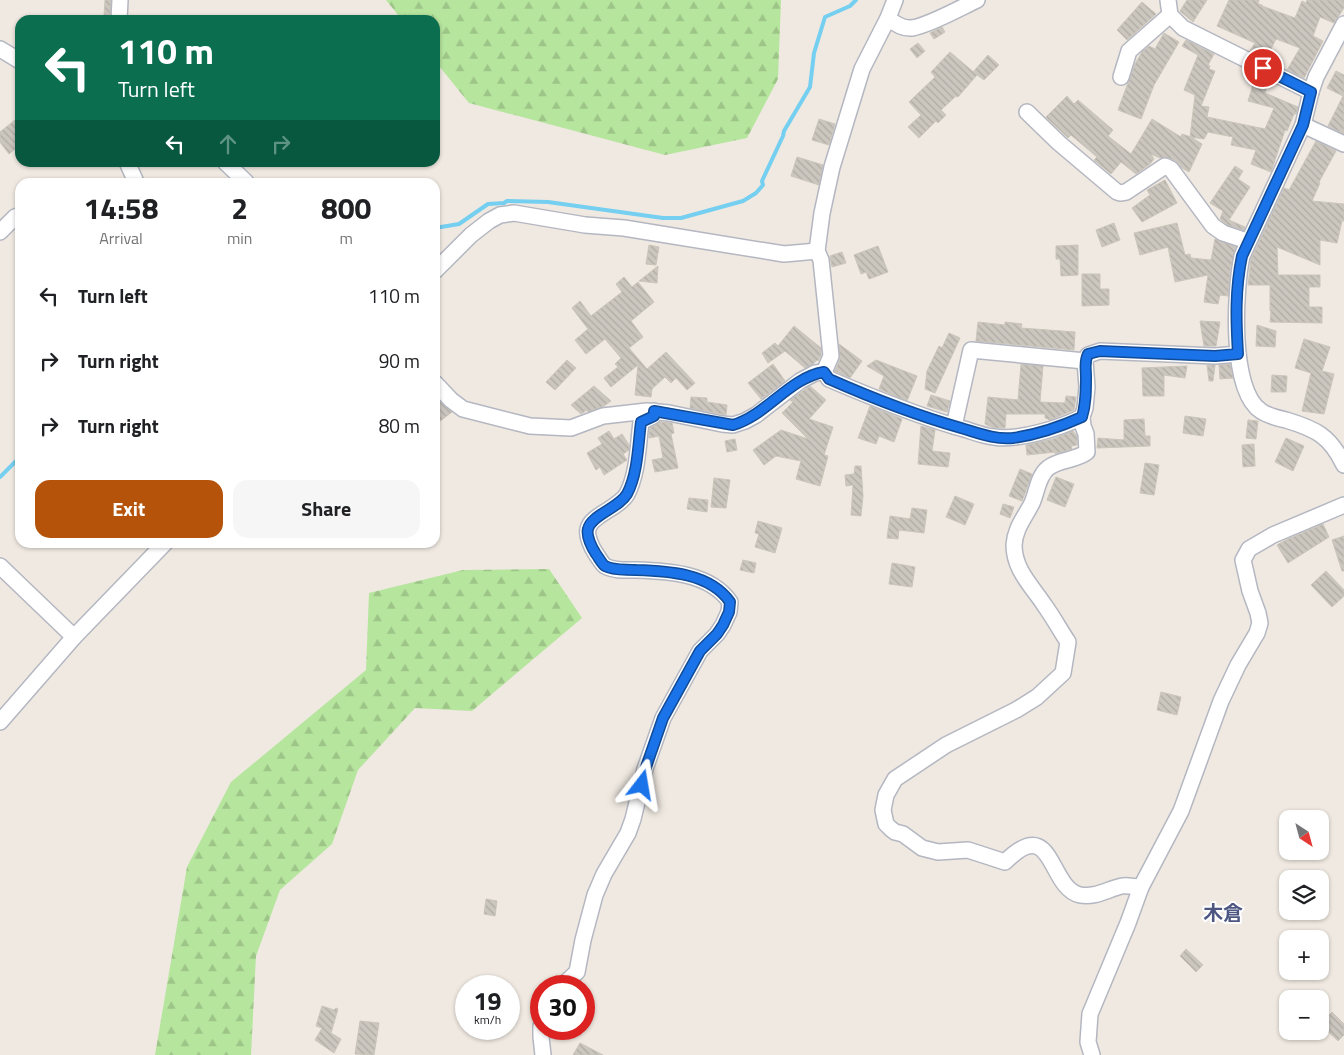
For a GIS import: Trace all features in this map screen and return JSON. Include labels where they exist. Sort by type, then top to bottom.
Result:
[{"type":"street","points":[[119,15],[120,0]]},
{"type":"street","points":[[824,372],[831,356],[821,260],[817,251],[822,214],[832,167],[862,69],[895,0]]},
{"type":"street","points":[[888,18],[899,26],[911,28],[926,24],[977,0]]},
{"type":"street","points":[[1168,0],[1170,15],[1184,28],[1311,92]]},
{"type":"street","points":[[1121,77],[1129,50],[1170,15]]},
{"type":"street","points":[[1344,24],[1316,77],[1303,125],[1247,241],[1238,275],[1236,318],[1238,354],[1246,391],[1256,406],[1271,416],[1312,430],[1326,438],[1338,453],[1344,465]]},
{"type":"street","points":[[0,48],[15,58]]},
{"type":"street","points":[[1027,112],[1059,143],[1117,192],[1126,192],[1165,166],[1171,169],[1213,226],[1223,233],[1247,241]]},
{"type":"street","points":[[1303,125],[1344,144]]},
{"type":"street","points":[[230,167],[242,178]]},
{"type":"street","points":[[440,266],[489,221],[500,215],[514,213],[585,225],[624,228],[784,254],[817,251]]},
{"type":"street","points":[[0,232],[15,217]]},
{"type":"street","points":[[954,426],[971,350],[1085,361]]},
{"type":"street","points":[[1141,887],[1123,886],[1096,895],[1080,895],[1068,889],[1048,854],[1041,848],[1033,846],[1025,847],[1014,853],[1005,862],[968,850],[938,852],[922,848],[903,834],[891,829],[886,824],[883,810],[886,795],[896,779],[946,745],[1037,698],[1063,673],[1068,642],[1045,605],[1020,572],[1014,545],[1019,523],[1032,502],[1040,479],[1047,469],[1057,463],[1080,458],[1087,452],[1086,434],[1082,417],[1085,408],[1085,361],[1088,354],[1100,351],[1215,356],[1238,354]]},
{"type":"street","points":[[440,388],[463,409],[530,426],[571,428],[603,416],[628,412],[654,411],[733,425],[756,415],[800,381],[815,373],[824,372]]},
{"type":"street","points":[[824,372],[829,379],[879,400],[954,426],[993,437],[1012,438],[1064,425],[1082,417]]},
{"type":"street","points":[[574,975],[577,972],[595,895],[633,820],[645,770],[663,718],[700,651],[717,634],[729,612],[730,602],[723,592],[704,582],[662,571],[617,569],[604,566],[588,538],[588,529],[593,521],[619,503],[627,494],[634,475],[641,422],[654,416],[654,411]]},
{"type":"street","points":[[1092,1055],[1088,1042],[1090,1014],[1141,887],[1182,811],[1221,701],[1238,665],[1257,633],[1260,623],[1243,560],[1249,549],[1273,535],[1344,505]]},
{"type":"street","points":[[0,722],[74,637],[160,548]]},
{"type":"street","points":[[0,566],[74,637]]},
{"type":"street","points":[[541,1040],[543,1055]]},
{"type":"green space","points":[[386,0],[781,0],[778,79],[747,138],[665,155],[469,103],[440,67],[440,15],[398,15]]},
{"type":"green space","points":[[549,569],[582,618],[472,711],[415,708],[358,770],[332,844],[280,890],[256,956],[251,1055],[155,1055],[187,867],[231,782],[366,670],[369,593],[463,570]]},
{"type":"building","points":[[105,0],[111,0],[110,15],[104,15]]},
{"type":"building","points":[[1187,0],[1207,0],[1193,22],[1180,11]]},
{"type":"building","points":[[1229,0],[1259,0],[1258,4],[1262,6],[1295,18],[1302,1],[1306,3],[1307,0],[1344,0],[1344,8],[1334,23],[1320,17],[1313,36],[1323,41],[1304,78],[1287,70],[1300,48],[1276,39],[1266,59],[1250,51],[1255,43],[1217,26]]},
{"type":"building","points":[[1142,2],[1156,14],[1127,40],[1117,30]]},
{"type":"building","points":[[942,27],[945,32],[934,39],[930,33]]},
{"type":"building","points":[[1164,33],[1179,42],[1154,85],[1141,119],[1118,110],[1135,64],[1142,52],[1149,46],[1155,49]]},
{"type":"building","points":[[1186,40],[1214,54],[1208,65],[1210,66],[1209,69],[1215,71],[1201,106],[1209,107],[1207,117],[1265,129],[1274,108],[1248,101],[1255,78],[1268,82],[1265,93],[1298,107],[1287,131],[1285,130],[1271,172],[1251,164],[1256,150],[1231,145],[1233,137],[1208,132],[1204,139],[1190,137],[1195,95],[1184,90],[1198,55],[1182,46]]},
{"type":"building","points":[[918,43],[925,51],[917,58],[910,49]]},
{"type":"building","points":[[950,52],[977,75],[958,97],[956,96],[941,110],[946,115],[938,123],[936,121],[919,138],[908,127],[921,115],[909,102],[935,77],[931,72]]},
{"type":"building","points":[[988,55],[999,65],[984,80],[973,72]]},
{"type":"building","points":[[1336,71],[1344,75],[1344,134],[1328,126],[1343,96],[1327,88]]},
{"type":"building","points":[[1067,96],[1074,104],[1078,100],[1113,130],[1108,136],[1131,154],[1152,119],[1181,137],[1182,134],[1191,137],[1202,144],[1189,172],[1176,161],[1151,154],[1154,159],[1136,174],[1121,162],[1111,174],[1094,160],[1097,157],[1071,135],[1068,138],[1046,117]]},
{"type":"building","points":[[819,119],[835,124],[829,145],[812,140]]},
{"type":"building","points":[[15,120],[15,149],[9,154],[0,142],[0,132]]},
{"type":"building","points":[[1316,141],[1336,151],[1319,182],[1312,201],[1344,204],[1344,221],[1342,221],[1337,243],[1320,240],[1320,265],[1277,247],[1278,275],[1320,275],[1320,287],[1309,287],[1309,307],[1322,307],[1322,323],[1270,322],[1270,285],[1248,285],[1251,259],[1284,188],[1289,190]]},
{"type":"building","points":[[797,157],[823,165],[819,185],[791,176]]},
{"type":"building","points":[[1235,166],[1243,171],[1238,179],[1250,187],[1229,220],[1245,227],[1244,230],[1227,225],[1220,219],[1223,211],[1210,203]]},
{"type":"building","points":[[1165,180],[1177,203],[1142,222],[1132,208],[1150,195],[1147,190]]},
{"type":"building","points":[[1114,223],[1120,240],[1102,247],[1096,230]]},
{"type":"building","points":[[1177,223],[1185,255],[1190,254],[1191,258],[1211,260],[1215,239],[1236,247],[1230,270],[1228,296],[1220,295],[1218,304],[1204,302],[1208,275],[1175,282],[1168,247],[1140,255],[1134,233]]},
{"type":"building","points":[[649,245],[659,247],[656,265],[646,264]]},
{"type":"building","points":[[1078,245],[1078,275],[1061,276],[1060,259],[1056,259],[1056,246]]},
{"type":"building","points":[[878,246],[888,272],[869,279],[866,272],[861,274],[854,255]]},
{"type":"building","points":[[842,252],[846,263],[832,267],[830,256]]},
{"type":"building","points":[[658,266],[657,283],[639,281]]},
{"type":"building","points":[[1082,274],[1100,274],[1100,289],[1109,289],[1109,305],[1082,306]]},
{"type":"building","points":[[624,277],[632,287],[638,282],[654,302],[631,321],[643,337],[629,348],[647,369],[666,352],[695,383],[687,390],[676,378],[671,383],[665,377],[652,389],[651,397],[635,395],[638,365],[611,387],[604,378],[618,367],[615,364],[621,358],[605,339],[586,354],[575,340],[588,329],[572,308],[580,301],[591,316],[622,292],[616,284]]},
{"type":"building","points":[[1200,321],[1220,322],[1216,346],[1204,346]]},
{"type":"building","points":[[978,322],[1005,325],[1005,322],[1022,324],[1021,328],[1075,332],[1074,350],[976,341]]},
{"type":"building","points":[[1257,325],[1276,331],[1275,347],[1256,346]]},
{"type":"building","points":[[794,326],[821,348],[821,355],[818,361],[805,368],[785,351],[768,363],[762,353],[775,343],[778,346]]},
{"type":"building","points":[[949,333],[960,338],[935,393],[925,389],[927,371],[939,346],[942,348]]},
{"type":"building","points":[[1304,339],[1330,347],[1322,371],[1334,374],[1324,414],[1302,411],[1311,373],[1295,368]]},
{"type":"building","points":[[839,344],[862,361],[850,378],[835,371],[840,359]]},
{"type":"building","points":[[567,360],[576,368],[555,390],[546,382]]},
{"type":"building","points":[[876,360],[917,376],[907,401],[879,389],[884,376],[867,366]]},
{"type":"building","points":[[773,364],[785,381],[761,399],[748,383]]},
{"type":"building","points":[[1021,364],[1043,366],[1040,402],[1065,403],[1066,396],[1076,397],[1074,410],[1050,420],[1045,418],[1045,414],[1006,414],[1005,428],[994,428],[985,424],[988,397],[1018,400]]},
{"type":"building","points":[[1230,364],[1233,378],[1220,379],[1219,365]]},
{"type":"building","points":[[1207,365],[1215,365],[1213,381],[1209,381]]},
{"type":"building","points":[[1187,366],[1185,378],[1164,375],[1164,396],[1143,396],[1142,368]]},
{"type":"building","points":[[1272,375],[1287,376],[1286,392],[1271,392]]},
{"type":"building","points":[[594,386],[611,401],[604,406],[588,412],[587,410],[581,414],[571,405]]},
{"type":"building","points":[[810,386],[826,400],[809,419],[833,427],[824,455],[828,456],[820,486],[796,479],[801,461],[776,456],[764,465],[753,450],[781,430],[808,439],[782,413],[793,402],[790,400]]},
{"type":"building","points":[[931,395],[950,401],[947,412],[927,406]]},
{"type":"building","points":[[691,397],[707,398],[707,402],[727,405],[726,415],[690,408]]},
{"type":"building","points":[[440,402],[452,412],[440,421]]},
{"type":"building","points":[[870,406],[902,419],[894,442],[879,436],[876,444],[858,438]]},
{"type":"building","points":[[1185,416],[1206,419],[1203,436],[1183,433]]},
{"type":"building","points":[[1144,419],[1145,436],[1150,436],[1150,446],[1097,448],[1098,438],[1124,440],[1124,420]]},
{"type":"building","points":[[1248,420],[1258,421],[1256,439],[1246,438]]},
{"type":"building","points":[[660,422],[672,423],[674,433],[671,434],[678,468],[655,472],[652,460],[663,458],[659,436],[649,438],[650,428]]},
{"type":"building","points":[[921,426],[935,430],[932,451],[950,453],[948,467],[918,464]]},
{"type":"building","points":[[609,431],[614,439],[622,434],[629,445],[629,450],[623,454],[627,460],[604,475],[600,467],[596,470],[587,453],[602,444],[598,438]]},
{"type":"building","points":[[1073,431],[1077,436],[1077,445],[1071,446],[1072,449],[1055,454],[1055,452],[1027,455],[1026,445],[1053,439]]},
{"type":"building","points":[[1286,438],[1304,446],[1293,471],[1275,462]]},
{"type":"building","points":[[735,439],[737,450],[727,452],[725,441]]},
{"type":"building","points":[[1254,444],[1255,466],[1243,467],[1242,445]]},
{"type":"building","points":[[1145,463],[1159,465],[1154,495],[1140,493]]},
{"type":"building","points":[[855,466],[861,466],[863,496],[861,516],[851,515],[853,485],[846,486],[845,475],[854,474]]},
{"type":"building","points":[[1020,469],[1032,474],[1022,501],[1009,496]]},
{"type":"building","points":[[1056,477],[1074,484],[1065,507],[1047,500]]},
{"type":"building","points":[[714,478],[730,480],[726,508],[711,507]]},
{"type":"building","points":[[955,496],[974,504],[965,525],[946,517]]},
{"type":"building","points":[[689,498],[708,500],[707,512],[687,509]]},
{"type":"building","points":[[1003,504],[1014,507],[1010,518],[1000,514]]},
{"type":"building","points":[[912,508],[927,510],[924,533],[899,530],[898,539],[887,538],[890,516],[910,519]]},
{"type":"building","points":[[758,521],[782,528],[775,553],[755,547],[759,534],[755,533]]},
{"type":"building","points":[[1323,524],[1329,537],[1288,563],[1277,545]]},
{"type":"building","points":[[1344,536],[1344,571],[1342,571],[1332,540]]},
{"type":"building","points":[[743,560],[756,563],[754,573],[740,570]]},
{"type":"building","points":[[892,563],[915,567],[912,587],[889,584]]},
{"type":"building","points":[[1326,571],[1344,590],[1344,596],[1332,607],[1311,585]]},
{"type":"building","points":[[1161,692],[1181,697],[1177,715],[1157,710]]},
{"type":"building","points":[[486,899],[497,901],[495,916],[484,914]]},
{"type":"building","points":[[1186,949],[1203,965],[1196,972],[1180,956]]},
{"type":"building","points":[[322,1006],[334,1010],[338,1009],[331,1033],[341,1039],[334,1053],[315,1040],[322,1028],[316,1026]]},
{"type":"building","points":[[1332,1012],[1344,1024],[1344,1035],[1338,1041],[1329,1032],[1329,1015]]},
{"type":"building","points":[[360,1021],[379,1023],[374,1055],[355,1054]]},
{"type":"building","points":[[580,1043],[603,1055],[573,1055]]},
{"type":"waterway","points":[[440,227],[459,224],[488,204],[504,203],[507,201],[548,202],[663,218],[681,218],[743,201],[756,193],[763,185],[762,181],[784,131],[810,87],[814,53],[825,17],[850,6],[856,0]]},
{"type":"waterway","points":[[0,477],[15,462]]},
{"type":"district","name":"木倉","points":[[1223,912]]},
{"type":"route","points":[[642,785],[645,770],[663,718],[700,651],[723,625],[729,612],[730,602],[723,592],[704,582],[683,575],[662,571],[617,569],[604,566],[588,538],[588,529],[593,521],[619,503],[627,494],[634,475],[641,422],[654,416],[654,411],[733,425],[756,415],[800,381],[815,373],[824,372],[829,379],[915,414],[993,437],[1012,438],[1064,425],[1082,417],[1085,408],[1085,361],[1088,354],[1100,351],[1215,356],[1238,354],[1236,318],[1238,275],[1242,256],[1247,241],[1303,125],[1311,92],[1263,68]]}]
